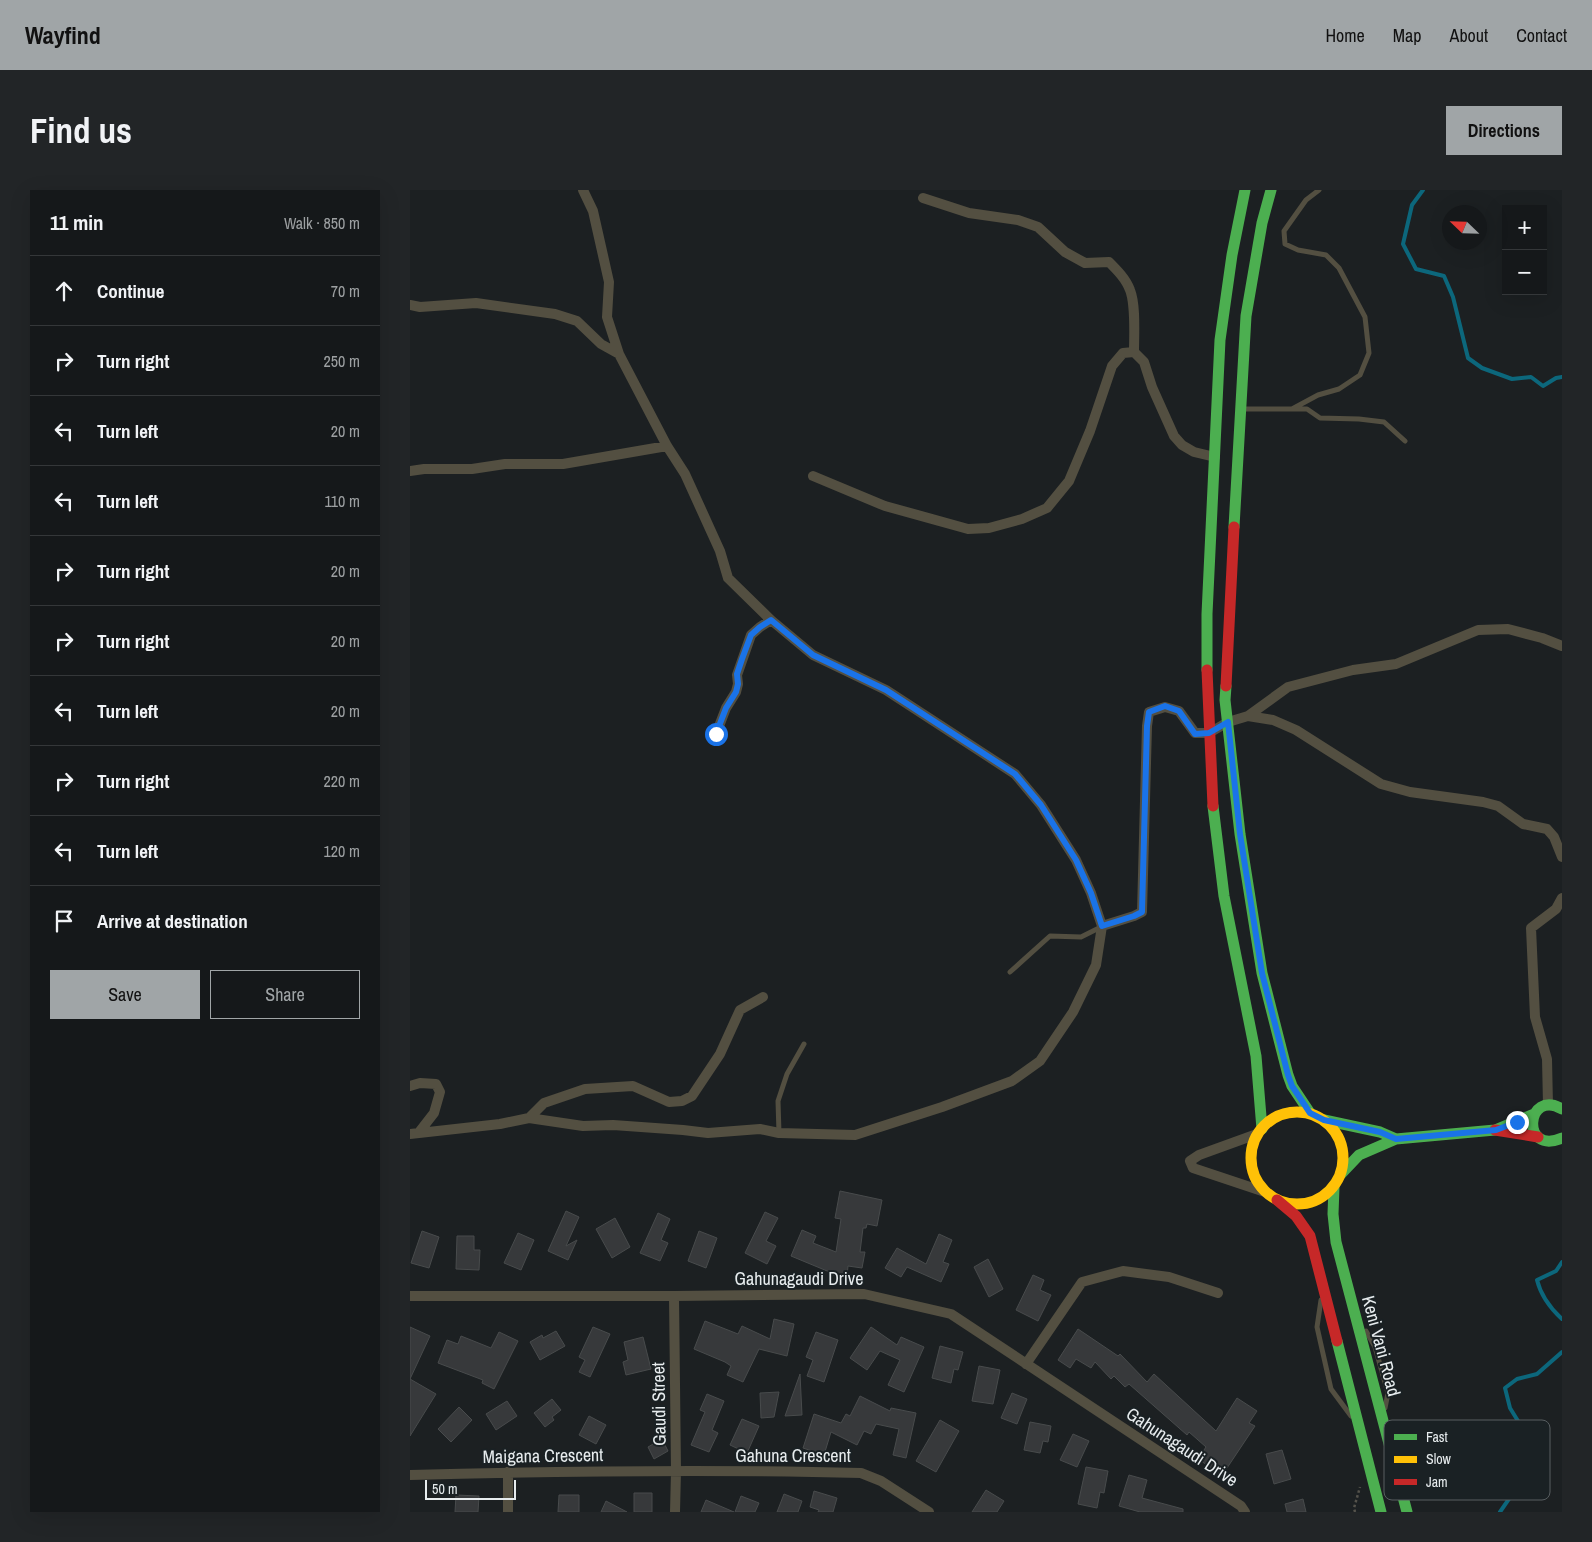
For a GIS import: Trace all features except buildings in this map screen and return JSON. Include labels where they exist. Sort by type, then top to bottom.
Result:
[{"type":"main road","points":[[1245,190],[1233,248],[1220,340],[1207,614],[1207,695],[1213,807],[1224,896],[1256,1056],[1260,1096],[1260,1131]]},
{"type":"main road","points":[[1271,190],[1262,223],[1246,316],[1225,700],[1240,834],[1262,973],[1288,1075],[1292,1086],[1310,1113]]},
{"type":"main road","points":[[1496,1130],[1534,1114],[1542,1106],[1553,1105],[1562,1109]]},
{"type":"main road","points":[[1381,1512],[1310,1236],[1297,1217],[1264,1192],[1252,1170],[1251,1158],[1253,1146],[1260,1131],[1272,1120],[1284,1114],[1297,1112],[1310,1113],[1324,1120],[1373,1130],[1396,1139]]},
{"type":"main road","points":[[1534,1114],[1532,1126],[1538,1137]]},
{"type":"main road","points":[[1324,1120],[1334,1130],[1342,1144],[1344,1159],[1341,1174]]},
{"type":"main road","points":[[1277,1200],[1292,1205],[1308,1204],[1322,1198],[1334,1187],[1341,1174],[1359,1155],[1396,1139],[1496,1130],[1538,1137],[1551,1142],[1562,1138]]},
{"type":"main road","name":"Keni Vani Road","points":[[1334,1187],[1336,1242],[1384,1426]]},
{"type":"street","points":[[415,1132],[500,1124],[530,1118],[583,1126],[622,1126],[708,1133],[760,1129],[779,1133],[855,1135],[942,1107],[1012,1081],[1040,1061],[1073,1012],[1096,965],[1102,926],[1091,893],[1076,860],[1041,805],[1015,774],[886,690],[813,655],[771,620],[728,578],[720,551],[685,474],[667,446],[618,354],[606,317],[609,282],[593,211],[583,190]]},
{"type":"street","points":[[923,198],[969,213],[1018,220],[1038,228],[1065,252],[1085,263],[1109,262],[1122,275],[1131,290],[1134,316],[1134,352],[1144,362],[1152,387],[1174,436],[1182,446],[1194,452],[1215,457]]},
{"type":"street","points":[[410,305],[420,307],[476,303],[556,314],[577,321],[602,344],[618,354]]},
{"type":"street","points":[[813,476],[885,506],[968,529],[989,528],[1022,519],[1047,508],[1069,481],[1090,431],[1112,366],[1123,353],[1134,352]]},
{"type":"street","points":[[410,471],[424,468],[472,470],[505,464],[563,464],[667,446]]},
{"type":"street","points":[[716,734],[726,708],[736,692],[738,684],[737,674],[751,635],[771,620]]},
{"type":"street","points":[[1102,926],[1142,912],[1147,726],[1149,712],[1165,706],[1179,711],[1195,734],[1209,733],[1228,722],[1248,716],[1288,687],[1353,670],[1396,664],[1478,630],[1508,629],[1542,638],[1562,646]]},
{"type":"street","points":[[1248,716],[1273,720],[1296,730],[1381,784],[1410,792],[1483,802],[1498,806],[1524,824],[1547,829],[1554,837],[1562,857]]},
{"type":"street","points":[[1548,1105],[1547,1059],[1535,1017],[1532,928],[1556,909],[1562,898]]},
{"type":"street","points":[[530,1118],[544,1102],[584,1089],[633,1086],[669,1102],[682,1102],[692,1096],[720,1054],[740,1010],[763,998]]},
{"type":"street","points":[[410,1086],[420,1083],[436,1084],[440,1092],[434,1112],[415,1132]]},
{"type":"street","points":[[1260,1131],[1199,1155],[1190,1162],[1193,1168],[1264,1192]]},
{"type":"street","points":[[1026,1364],[1082,1282],[1123,1271],[1169,1277],[1218,1294]]},
{"type":"street","name":"Gahunagaudi Drive","points":[[410,1296],[864,1294],[951,1314],[1242,1506],[1245,1512]]},
{"type":"street","name":"Gaudi Street","points":[[674,1296],[675,1512]]},
{"type":"street","name":"Maigana Crescent","points":[[410,1475],[508,1472],[676,1471]]},
{"type":"street","name":"Gahuna Crescent","points":[[676,1471],[861,1472],[881,1481],[926,1511]]},
{"type":"street","points":[[508,1472],[508,1512]]},
{"type":"lane","points":[[1292,408],[1318,395],[1339,389],[1360,375],[1369,353],[1365,318],[1339,268],[1326,255],[1298,250],[1285,244],[1284,231],[1306,200],[1320,190]]},
{"type":"lane","points":[[1241,409],[1307,409],[1320,418],[1384,422],[1405,441]]},
{"type":"lane","points":[[1010,972],[1050,936],[1082,937],[1102,926]]},
{"type":"lane","points":[[779,1133],[778,1101],[787,1074],[804,1044]]},
{"type":"lane","points":[[1323,1289],[1317,1327],[1331,1389],[1359,1426]]},
{"type":"path","points":[[1355,1512],[1354,1508],[1362,1481],[1370,1473]]},
{"type":"waterway","points":[[1423,190],[1412,205],[1403,244],[1416,269],[1444,276],[1453,297],[1468,358],[1482,368],[1512,379],[1531,377],[1543,386],[1556,378],[1562,377]]},
{"type":"waterway","points":[[1562,1262],[1556,1271],[1537,1280],[1546,1301],[1562,1319]]},
{"type":"waterway","points":[[1517,1420],[1510,1408],[1505,1388],[1517,1379],[1537,1374],[1562,1352]]},
{"type":"waterway","points":[[1500,1512],[1508,1500]]},
{"type":"traffic: fast","points":[[1207,670],[1207,614],[1220,340],[1232,255],[1245,190]]},
{"type":"traffic: fast","points":[[1234,527],[1246,316],[1262,223],[1271,190]]},
{"type":"traffic: fast","points":[[1226,686],[1225,700],[1240,834],[1262,973],[1288,1075],[1292,1086],[1310,1113]]},
{"type":"traffic: fast","points":[[1213,806],[1224,896],[1256,1056],[1262,1129]]},
{"type":"traffic: fast","points":[[1562,1109],[1550,1105],[1541,1107],[1535,1114],[1533,1122],[1534,1131],[1539,1138],[1548,1141],[1562,1138]]},
{"type":"traffic: fast","points":[[1341,1174],[1359,1155],[1396,1139],[1495,1130],[1534,1114]]},
{"type":"traffic: fast","points":[[1324,1120],[1380,1132],[1396,1139]]},
{"type":"traffic: fast","points":[[1334,1187],[1333,1214],[1336,1242],[1384,1425]]},
{"type":"traffic: fast","points":[[1337,1341],[1381,1512]]},
{"type":"traffic: fast","points":[[1404,1500],[1407,1512]]},
{"type":"traffic: slow","points":[[1297,1112],[1315,1115],[1330,1125],[1340,1140],[1343,1158],[1340,1176],[1330,1191],[1315,1201],[1297,1204],[1279,1201],[1264,1191],[1254,1176],[1251,1158],[1254,1140],[1264,1125],[1279,1115],[1297,1112]]},
{"type":"traffic: jam","points":[[1226,686],[1234,527]]},
{"type":"traffic: jam","points":[[1207,670],[1213,806]]},
{"type":"traffic: jam","points":[[1495,1130],[1538,1137]]},
{"type":"traffic: jam","points":[[1277,1200],[1296,1216],[1310,1236],[1337,1341]]},
{"type":"route","points":[[716,734],[726,708],[736,692],[738,684],[737,674],[751,635],[771,620],[813,655],[886,690],[1015,774],[1041,805],[1076,860],[1091,893],[1102,926],[1142,912],[1144,900],[1147,726],[1149,712],[1165,706],[1179,711],[1195,734],[1209,733],[1228,722],[1240,834],[1262,973],[1288,1075],[1292,1086],[1310,1113],[1324,1120],[1360,1126],[1396,1139],[1496,1130],[1517,1122]]}]
